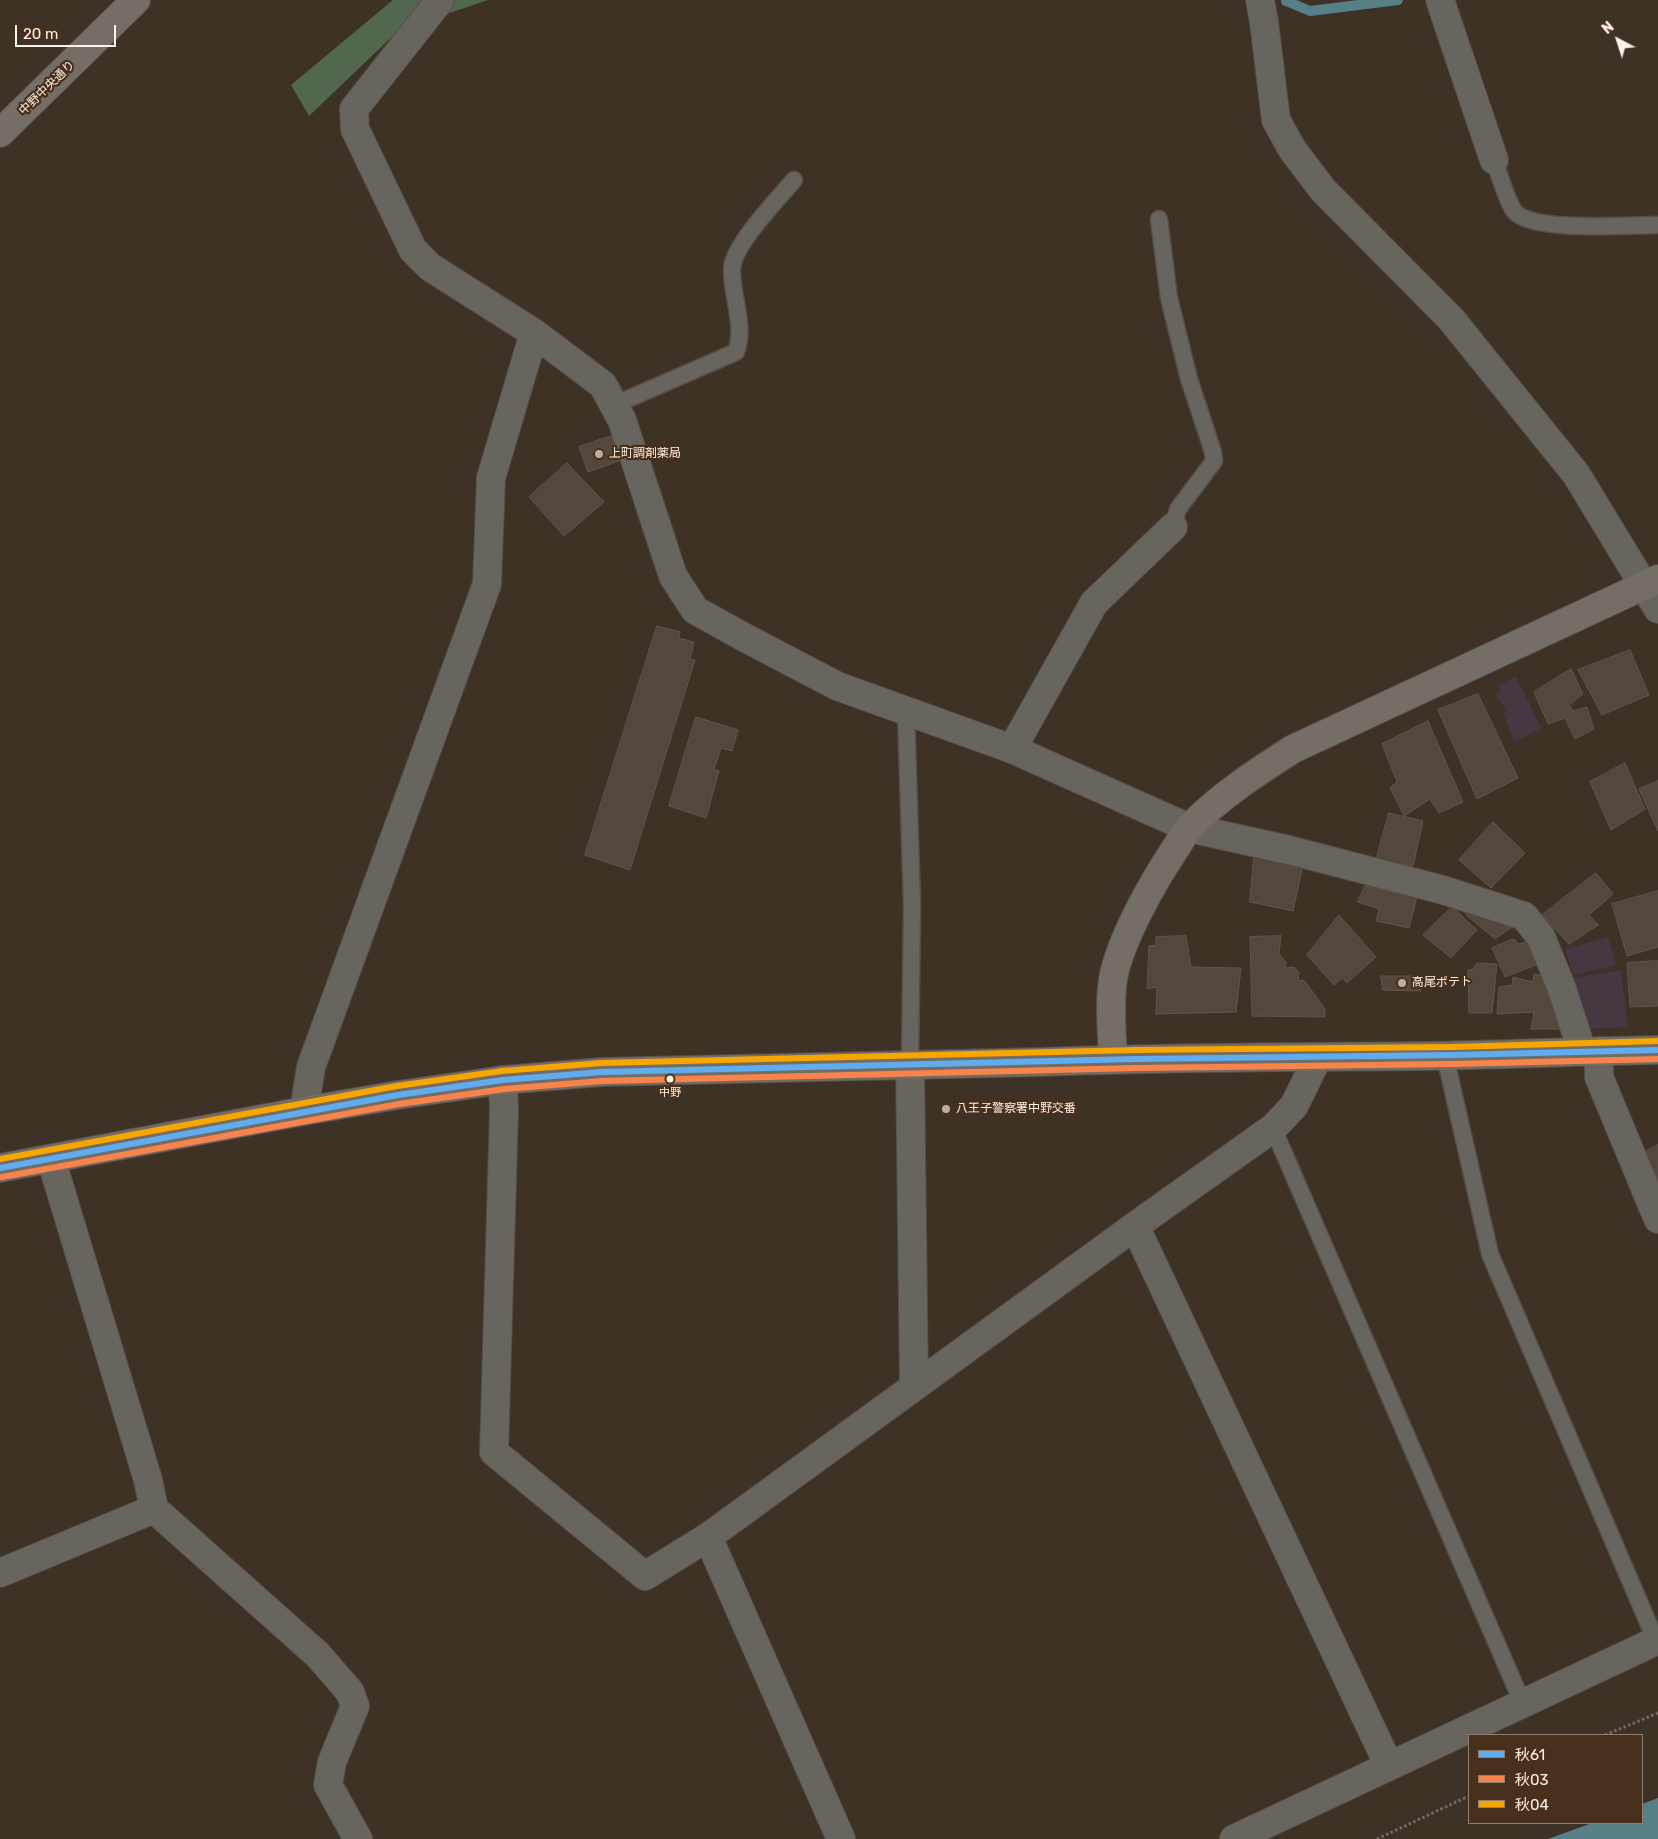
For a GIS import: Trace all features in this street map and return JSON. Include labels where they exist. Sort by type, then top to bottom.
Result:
[{"type":"main road","points":[[0,1168],[398,1095],[503,1080],[602,1072],[1113,1059],[1445,1056],[1658,1050]]},
{"type":"street","name":"中野中央通り","points":[[0,133],[136,0]]},
{"type":"street","points":[[440,0],[354,109],[355,129],[413,250],[430,267],[534,333],[603,385],[622,420],[674,576],[695,610],[837,686],[1012,749],[1189,828],[1289,850],[1443,890],[1524,916],[1541,937],[1590,1051],[1658,1219]]},
{"type":"street","points":[[1260,0],[1276,120],[1292,149],[1323,190],[1451,319],[1576,474],[1651,582],[1658,609]]},
{"type":"street","points":[[1440,0],[1494,160]]},
{"type":"street","points":[[304,1111],[311,1067],[487,584],[491,478],[534,333]]},
{"type":"street","points":[[1012,749],[1094,603],[1173,527]]},
{"type":"street","points":[[1113,1059],[1111,1019],[1113,980],[1119,956],[1140,910],[1166,863],[1189,828],[1242,781],[1293,748],[1651,582]]},
{"type":"street","points":[[503,1080],[504,1110],[494,1452],[645,1576],[708,1537],[1135,1226],[1273,1128],[1294,1106],[1318,1057]]},
{"type":"street","points":[[910,1065],[914,1386]]},
{"type":"street","points":[[51,1159],[148,1480],[154,1509],[318,1655],[350,1692],[355,1706],[332,1762],[328,1786],[358,1839]]},
{"type":"street","points":[[1135,1226],[1389,1766]]},
{"type":"street","points":[[0,1573],[154,1509]]},
{"type":"street","points":[[708,1537],[841,1839]]},
{"type":"street","points":[[1234,1839],[1657,1641]]},
{"type":"lane","points":[[1494,160],[1513,210],[1522,218],[1555,226],[1658,225]]},
{"type":"lane","points":[[614,405],[736,352],[740,340],[732,266],[742,243],[794,180]]},
{"type":"lane","points":[[1159,219],[1169,298],[1189,379],[1213,452],[1214,461],[1178,509],[1173,527]]},
{"type":"lane","points":[[906,711],[912,905],[910,1065]]},
{"type":"lane","points":[[1445,1056],[1490,1254],[1657,1641]]},
{"type":"lane","points":[[1273,1128],[1523,1704]]},
{"type":"path","points":[[1607,1734],[1658,1713]]},
{"type":"path","points":[[1377,1839],[1468,1796]]},
{"type":"shaded area","points":[[1516,676],[1541,728],[1514,742],[1503,713],[1506,710],[1496,696],[1501,691],[1497,686]]},
{"type":"shaded area","points":[[1608,937],[1616,965],[1573,975],[1565,949]]},
{"type":"shaded area","points":[[1621,970],[1628,1027],[1588,1029],[1572,978]]},
{"type":"green space","points":[[393,0],[488,0],[399,30],[309,116],[291,85]]},
{"type":"water","points":[[1658,1798],[1658,1839],[1548,1839],[1589,1824],[1643,1824],[1643,1804]]},
{"type":"building","name":"上町調剤薬局","points":[[611,436],[619,461],[588,472],[579,447]]},
{"type":"building","points":[[567,463],[604,502],[564,536],[529,497]]},
{"type":"building","points":[[657,626],[680,632],[679,638],[694,642],[690,659],[695,660],[630,870],[585,855]]},
{"type":"building","points":[[1630,650],[1649,695],[1602,715],[1578,670]]},
{"type":"building","points":[[1571,669],[1583,694],[1569,705],[1573,711],[1587,707],[1594,729],[1575,739],[1565,718],[1548,724],[1534,692]]},
{"type":"building","points":[[1478,694],[1518,778],[1477,799],[1438,710]]},
{"type":"building","points":[[696,717],[738,730],[732,751],[721,748],[714,769],[719,771],[706,818],[669,806]]},
{"type":"building","points":[[1428,721],[1463,802],[1439,813],[1430,799],[1404,816],[1390,788],[1397,782],[1382,744]]},
{"type":"building","points":[[1625,763],[1645,809],[1611,830],[1590,782]]},
{"type":"building","points":[[1658,781],[1658,831],[1639,789]]},
{"type":"building","points":[[1389,813],[1423,821],[1413,866],[1376,860]]},
{"type":"building","points":[[1493,822],[1525,853],[1491,888],[1459,860]]},
{"type":"building","points":[[1254,856],[1303,865],[1293,911],[1250,902]]},
{"type":"building","points":[[1596,873],[1613,894],[1589,915],[1598,925],[1569,944],[1542,915]]},
{"type":"building","points":[[1365,886],[1417,897],[1409,928],[1376,921],[1379,909],[1358,902]]},
{"type":"building","points":[[1658,891],[1658,947],[1627,956],[1612,904]]},
{"type":"building","points":[[1469,902],[1519,922],[1495,939],[1466,915]]},
{"type":"building","points":[[1452,907],[1477,930],[1451,958],[1423,935]]},
{"type":"building","points":[[1339,915],[1376,957],[1347,983],[1343,978],[1334,985],[1307,955]]},
{"type":"building","points":[[1186,936],[1191,967],[1241,968],[1236,1012],[1156,1014],[1157,987],[1147,989],[1149,946],[1156,945],[1156,937]]},
{"type":"building","points":[[1281,936],[1279,954],[1286,962],[1285,968],[1294,967],[1299,973],[1298,981],[1304,980],[1325,1009],[1325,1017],[1252,1016],[1250,937]]},
{"type":"building","points":[[1514,939],[1519,944],[1534,939],[1543,962],[1505,977],[1492,948]]},
{"type":"building","points":[[1658,961],[1658,1006],[1630,1007],[1627,963]]},
{"type":"building","points":[[1477,963],[1497,964],[1492,1013],[1469,1013],[1468,970],[1473,969]]},
{"type":"building","points":[[1534,974],[1554,978],[1568,1029],[1531,1029],[1534,1012],[1497,1014],[1499,987],[1512,985],[1513,977],[1533,982]]},
{"type":"building","name":"高尾ポテト","points":[[1381,976],[1421,976],[1421,991],[1383,990]]},
{"type":"building","points":[[1658,1145],[1658,1196],[1640,1154]]},
{"type":"waterway","points":[[1286,1],[1310,11],[1398,0]]},
{"type":"transit line","name":"秋04","points":[[0,1159],[397,1086],[502,1071],[601,1063],[1136,1050],[1452,1047],[1658,1041]]},
{"type":"transit line","name":"秋61","points":[[0,1168],[398,1095],[503,1080],[602,1072],[1136,1059],[1658,1050]]},
{"type":"transit line","name":"秋03","points":[[2,1177],[399,1104],[504,1089],[602,1081],[1137,1068],[1658,1059]]},
{"type":"place","name":"上町調剤薬局","points":[[599,454]]},
{"type":"place","name":"高尾ポテト","points":[[1402,983]]},
{"type":"place","name":"中野","points":[[670,1079]]},
{"type":"place","name":"八王子警察署中野交番","points":[[946,1109]]}]
